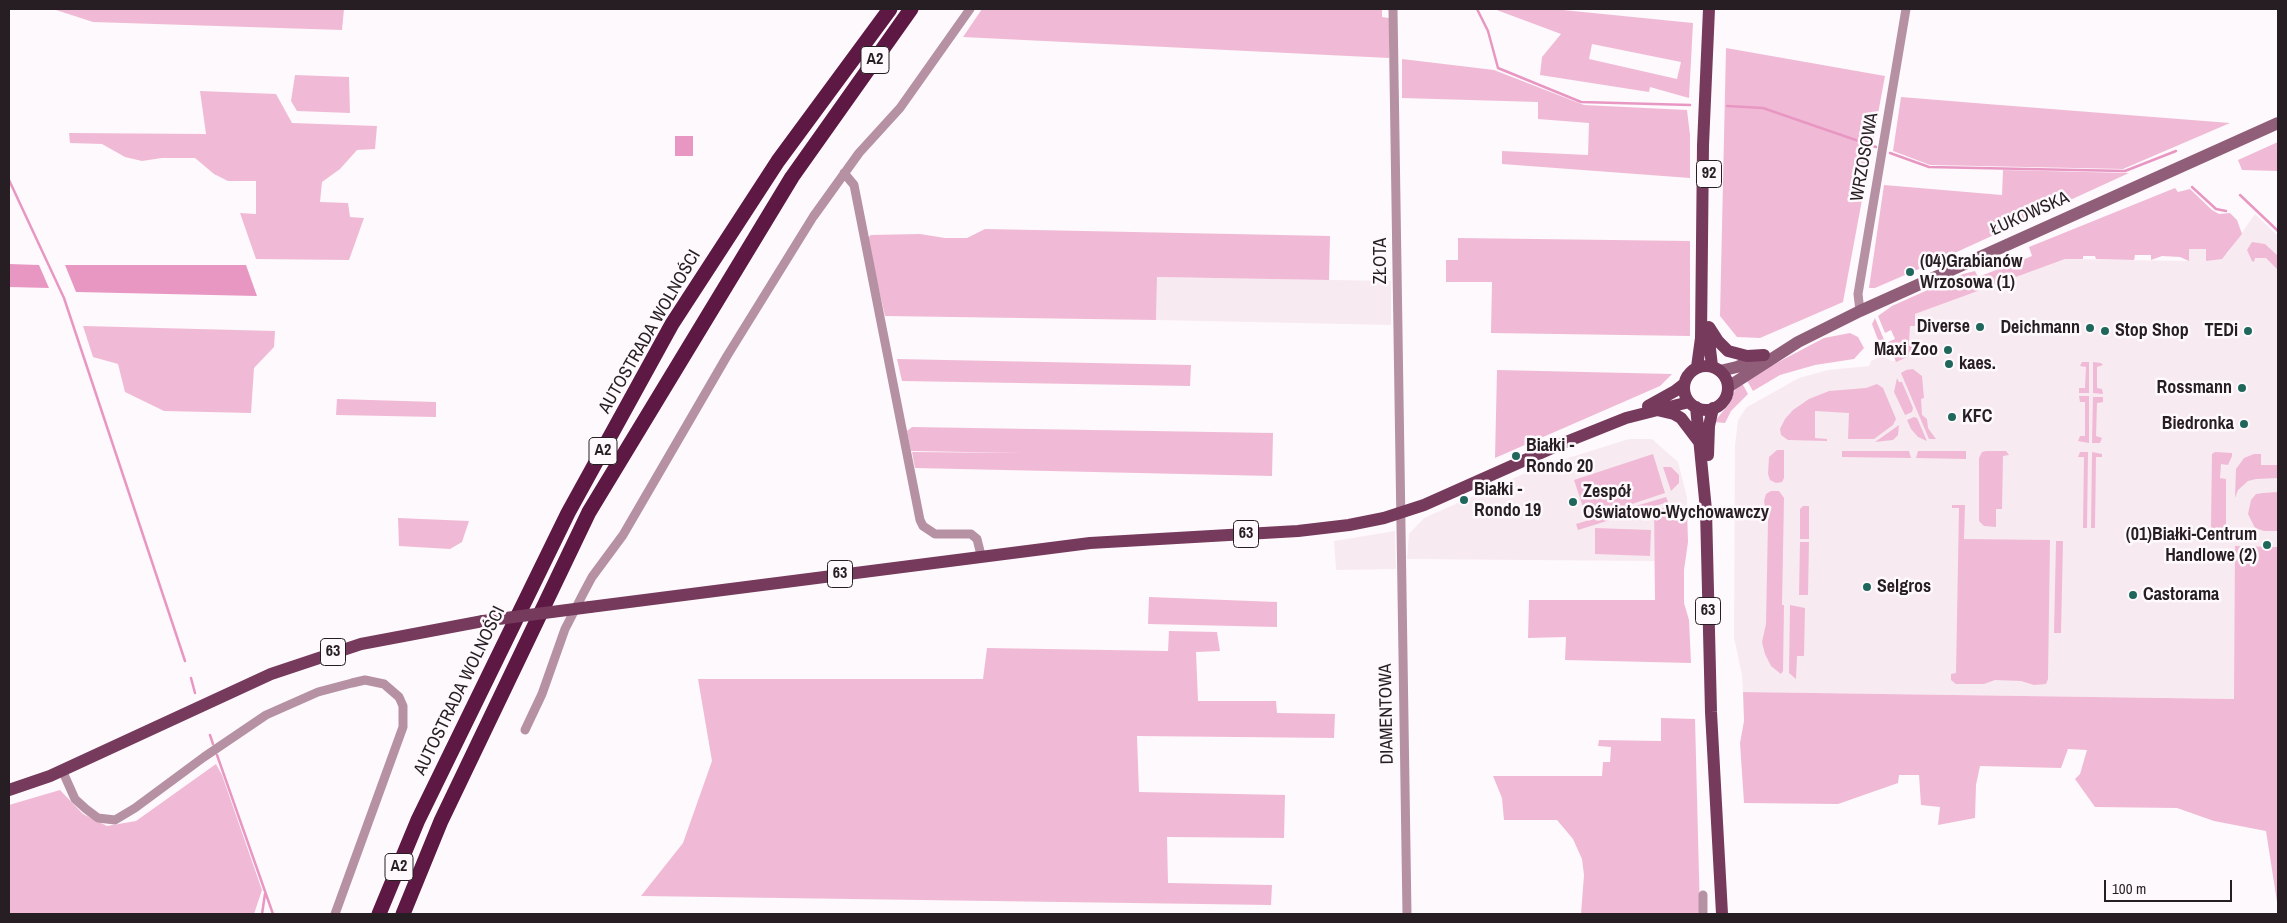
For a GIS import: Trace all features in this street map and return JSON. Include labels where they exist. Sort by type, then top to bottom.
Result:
[{"type":"highway","name":"AUTOSTRADA WOLNOŚCI","points":[[379,914],[418,820],[568,514],[672,324],[778,161],[890,9]]},
{"type":"highway","name":"A2","points":[[403,914],[441,821],[589,512],[792,177],[911,9]]},
{"type":"main road","name":"92","points":[[1697,367],[1701,338],[1703,153],[1710,9]]},
{"type":"main road","name":"92","points":[[1706,112],[1709,170],[1708,324],[1716,369]]},
{"type":"main road","name":"ŁUKOWSKA","points":[[1716,369],[1737,367],[1798,342],[1860,311],[2278,123]]},
{"type":"main road","points":[[1708,324],[1718,342],[1728,351],[1738,355],[1764,355]]},
{"type":"main road","name":"ŁUKOWSKA","points":[[1728,387],[1798,342]]},
{"type":"main road","name":"63","points":[[1697,367],[1687,375],[1684,393],[1692,405],[1700,443],[1706,510]]},
{"type":"main road","points":[[1697,367],[1716,369],[1726,378],[1728,387]]},
{"type":"main road","name":"63","points":[[1626,418],[1684,384]]},
{"type":"main road","name":"63","points":[[9,790],[62,770],[271,674],[333,652],[390,637],[483,621],[1090,543],[1317,529],[1362,522],[1437,500],[1555,446],[1626,418],[1654,410],[1692,405],[1704,410],[1713,408],[1724,399],[1728,387]]},
{"type":"main road","name":"63","points":[[1713,408],[1709,426],[1706,510],[1711,712],[1722,914]]},
{"type":"main road","points":[[1654,410],[1674,414],[1681,418],[1700,443]]},
{"type":"street","points":[[525,730],[542,694],[565,629],[592,577],[623,535],[732,348],[813,217],[858,153],[900,108],[970,9]]},
{"type":"street","name":"ZŁOTA","points":[[1394,9],[1401,512]]},
{"type":"street","name":"WRZOSOWA","points":[[1860,311],[1858,290],[1906,9]]},
{"type":"street","points":[[844,173],[854,185],[920,520],[923,526],[936,534],[971,534],[977,539],[981,556]]},
{"type":"street","name":"DIAMENTOWA","points":[[1401,512],[1407,914]]},
{"type":"street","points":[[62,770],[74,799],[98,818],[115,820],[135,808],[204,757],[266,715],[318,692],[352,683],[365,680],[384,684],[399,697],[403,706],[404,727],[335,914]]},
{"type":"street","points":[[1703,895],[1704,914]]},
{"type":"shaded area","points":[[53,9],[344,9],[342,30],[93,22]]},
{"type":"shaded area","points":[[982,9],[1382,9],[1382,17],[1389,18],[1389,58],[963,37]]},
{"type":"shaded area","points":[[1494,9],[1553,9],[1693,23],[1689,98],[1650,87],[1649,92],[1540,75],[1542,57],[1561,34]],"holes":[[[1592,44],[1681,62],[1677,79],[1589,59]]]},
{"type":"shaded area","points":[[1726,48],[1885,76],[1843,302],[1760,338],[1737,337],[1720,316]]},
{"type":"shaded area","points":[[1402,59],[1494,70],[1584,105],[1687,110],[1690,135],[1690,178],[1502,164],[1502,151],[1588,155],[1589,123],[1538,119],[1538,102],[1402,98]]},
{"type":"shaded area","points":[[295,75],[349,77],[350,113],[297,111],[291,101]]},
{"type":"shaded area","points":[[200,91],[276,94],[292,123],[377,126],[375,149],[357,150],[340,169],[322,182],[320,202],[348,203],[350,217],[364,218],[349,260],[256,259],[240,213],[256,214],[256,181],[228,181],[214,174],[195,158],[162,158],[142,161],[125,157],[102,144],[70,143],[69,133],[206,134]]},
{"type":"shaded area","points":[[1901,97],[2230,123],[2123,169],[1930,165],[1893,151]]},
{"type":"shaded area","points":[[675,136],[693,136],[693,156],[675,156]]},
{"type":"shaded area","points":[[2278,142],[2278,171],[2242,170],[2238,160]]},
{"type":"shaded area","points":[[2003,170],[2129,173],[1935,262],[1875,288],[1869,288],[1884,185],[2002,195]]},
{"type":"shaded area","points":[[2175,188],[2178,192],[2190,189],[2212,210],[2219,214],[2230,213],[2237,220],[2242,234],[2222,259],[2206,261],[2206,249],[2189,249],[2189,261],[2180,257],[2162,256],[2151,260],[2151,255],[2135,255],[2134,260],[2096,259],[2095,256],[2083,256],[2083,259],[2065,259],[1915,314],[1915,326],[1910,326],[1909,343],[1914,344],[1913,350],[1908,357],[1896,362],[1888,342],[1895,339],[1891,330],[1885,333],[1878,316],[1892,306],[1963,274],[1975,271],[1978,277],[2032,256],[2029,247]]},
{"type":"shaded area","points":[[2255,214],[2278,236],[2278,547],[2235,546],[2235,699],[1743,692],[1742,675],[1734,638],[1735,445],[1738,420],[1747,407],[1799,378],[1828,370],[1869,366],[1871,361],[1882,356],[1892,361],[1903,360],[1908,357],[1910,326],[1915,314],[2065,259],[2188,261],[2189,249],[2206,249],[2227,254]]},
{"type":"shaded area","points":[[985,229],[1330,236],[1329,280],[1157,277],[1156,320],[885,316],[867,238],[871,235],[920,234],[945,238],[967,238]]},
{"type":"shaded area","points":[[1458,238],[1690,241],[1690,336],[1491,333],[1492,282],[1446,282],[1446,260],[1458,260]]},
{"type":"shaded area","points":[[2252,242],[2265,244],[2278,256],[2278,270],[2266,258],[2255,258],[2254,262],[2252,261],[2247,250]]},
{"type":"shaded area","points":[[9,264],[39,265],[49,288],[9,287]]},
{"type":"shaded area","points":[[65,265],[246,265],[257,296],[76,292]]},
{"type":"shaded area","points":[[1157,277],[1391,281],[1391,325],[1156,320]]},
{"type":"shaded area","points":[[1875,318],[1890,354],[1889,357],[1883,353],[1872,324]]},
{"type":"shaded area","points":[[83,326],[275,331],[274,347],[254,368],[251,413],[164,411],[125,392],[118,364],[93,357]]},
{"type":"shaded area","points":[[1850,333],[1858,337],[1864,348],[1854,359],[1815,365],[1780,375],[1753,391],[1746,379],[1824,338]]},
{"type":"shaded area","points":[[897,359],[1191,365],[1190,386],[902,381]]},
{"type":"shaded area","points":[[2082,362],[2089,362],[2089,393],[2079,393],[2079,388],[2085,388],[2086,367],[2080,366]]},
{"type":"shaded area","points":[[2093,362],[2103,365],[2097,367],[2097,388],[2102,389],[2103,394],[2093,393]]},
{"type":"shaded area","points":[[1913,369],[1922,376],[1924,398],[1921,399],[1922,415],[1927,419],[1928,428],[1936,439],[1929,439],[1901,373]]},
{"type":"shaded area","points":[[1497,370],[1672,374],[1660,386],[1495,458]]},
{"type":"shaded area","points":[[1897,378],[1899,382],[1902,382],[1913,408],[1912,412],[1905,415],[1894,392]]},
{"type":"shaded area","points":[[1742,383],[1748,394],[1731,411],[1725,423],[1714,422],[1730,403],[1736,387]]},
{"type":"shaded area","points":[[1877,384],[1883,388],[1896,419],[1893,425],[1874,439],[1848,439],[1849,413],[1815,411],[1815,438],[1827,439],[1827,441],[1788,440],[1781,435],[1780,429],[1785,419],[1793,410],[1809,399],[1829,391],[1866,388]]},
{"type":"shaded area","points":[[2079,396],[2089,396],[2089,443],[2078,441],[2080,436],[2085,436],[2085,402],[2080,402]]},
{"type":"shaded area","points":[[2093,397],[2103,397],[2103,402],[2097,403],[2096,436],[2102,438],[2100,443],[2092,443]]},
{"type":"shaded area","points":[[337,399],[436,402],[436,417],[336,415]]},
{"type":"shaded area","points":[[1914,417],[1917,418],[1927,441],[1918,437],[1911,429],[1907,420]]},
{"type":"shaded area","points":[[1899,425],[1898,435],[1893,440],[1875,442]]},
{"type":"shaded area","points":[[912,427],[1273,433],[1272,476],[915,468],[912,452],[1025,453],[911,451],[907,431]]},
{"type":"shaded area","name":"Zespół Oświatowo-Wychowawczy","points":[[1629,439],[1652,439],[1678,462],[1687,497],[1687,509],[1664,508],[1654,510],[1655,561],[1407,559],[1409,534],[1424,518],[1539,467]]},
{"type":"shaded area","points":[[1777,450],[1784,450],[1784,478],[1782,482],[1776,483],[1770,480],[1768,474],[1769,457]]},
{"type":"shaded area","points":[[1842,451],[1909,451],[1911,458],[1842,457]]},
{"type":"shaded area","points":[[1918,451],[1966,451],[1966,459],[1916,458]]},
{"type":"shaded area","points":[[2006,451],[2009,455],[2003,456],[2002,509],[1996,509],[1996,527],[1984,526],[1979,521],[1979,458],[1982,452]]},
{"type":"shaded area","points":[[2080,452],[2088,452],[2087,528],[2083,528],[2084,457],[2078,457]]},
{"type":"shaded area","points":[[2092,452],[2102,454],[2102,457],[2096,457],[2095,528],[2091,528]]},
{"type":"shaded area","points":[[2215,452],[2232,453],[2228,465],[2221,464],[2220,478],[2226,479],[2226,524],[2221,530],[2211,528],[2212,454]]},
{"type":"shaded area","points":[[1653,454],[1665,493],[1587,519],[1574,480]]},
{"type":"shaded area","points":[[2254,454],[2261,454],[2261,465],[2278,465],[2278,478],[2248,481],[2238,490],[2235,498],[2236,469],[2244,458]]},
{"type":"shaded area","points":[[1663,467],[1671,467],[1679,475],[1679,483],[1671,491]]},
{"type":"shaded area","points":[[1771,491],[1779,491],[1784,498],[1783,671],[1781,674],[1771,666],[1762,642],[1766,624],[1768,522],[1764,501],[1766,494]]},
{"type":"shaded area","points":[[2278,492],[2278,531],[2264,531],[2255,528],[2248,514],[2251,500],[2256,494]]},
{"type":"shaded area","points":[[1666,497],[1668,502],[1578,530],[1576,524]]},
{"type":"shaded area","points":[[1952,505],[1965,505],[1964,539],[2050,540],[2048,679],[2046,684],[2034,685],[2021,681],[1995,680],[1984,684],[1956,684],[1951,680],[1951,674],[1956,673],[1959,508],[1952,508]]},
{"type":"shaded area","points":[[1803,506],[1809,506],[1809,539],[1800,539],[1800,509]]},
{"type":"shaded area","points":[[1664,508],[1687,509],[1688,542],[1684,570],[1684,603],[1689,620],[1691,663],[1565,660],[1566,637],[1528,638],[1529,600],[1655,600],[1654,510]]},
{"type":"shaded area","points":[[398,518],[469,521],[462,542],[450,549],[399,546]]},
{"type":"shaded area","points":[[1595,528],[1651,530],[1650,556],[1595,554]]},
{"type":"shaded area","points":[[1395,531],[1396,569],[1336,570],[1334,541]]},
{"type":"shaded area","points":[[2056,541],[2063,541],[2061,633],[2054,633]]},
{"type":"shaded area","points":[[1800,542],[1809,542],[1808,595],[1799,595]]},
{"type":"shaded area","points":[[2235,546],[2278,547],[2278,902],[2266,831],[2214,821],[2177,808],[2095,807],[2075,779],[2080,774],[2087,750],[2068,749],[2061,768],[1980,766],[1976,785],[1975,818],[1938,825],[1940,807],[1921,805],[1919,775],[1899,775],[1898,783],[1838,804],[1744,803],[1740,743],[1744,721],[1743,692],[2234,699]]},
{"type":"shaded area","points":[[1149,597],[1277,602],[1277,627],[1148,624]]},
{"type":"shaded area","points":[[1790,605],[1805,608],[1804,656],[1797,656],[1796,679],[1789,673]]},
{"type":"shaded area","points":[[1169,631],[1217,632],[1220,651],[1196,652],[1198,701],[1276,701],[1277,713],[1335,714],[1334,738],[1137,736],[1139,792],[1285,795],[1284,838],[1167,837],[1168,883],[1272,885],[1271,905],[641,896],[683,843],[712,761],[698,679],[983,679],[987,648],[1168,651]]},
{"type":"shaded area","points":[[1661,718],[1695,719],[1700,914],[1581,914],[1584,875],[1582,859],[1573,839],[1557,820],[1504,820],[1502,798],[1493,776],[1602,776],[1603,762],[1610,762],[1611,747],[1598,746],[1599,740],[1661,741]]},
{"type":"shaded area","points":[[216,764],[222,775],[262,890],[254,914],[9,914],[9,805],[60,790],[83,814],[107,826],[136,821]]},
{"type":"waterway","points":[[1477,9],[1488,31],[1498,68],[1581,102],[1690,105]]},
{"type":"waterway","points":[[1727,106],[1763,108],[1876,147]]},
{"type":"waterway","points":[[1890,153],[1929,167],[2125,171],[2176,151]]},
{"type":"waterway","points":[[9,180],[64,298],[185,661]]},
{"type":"waterway","points":[[2192,187],[2216,209],[2226,211]]},
{"type":"waterway","points":[[2240,195],[2278,231]]},
{"type":"waterway","points":[[191,678],[195,693]]},
{"type":"waterway","points":[[210,735],[213,744]]},
{"type":"waterway","points":[[217,755],[273,914]]},
{"type":"waterway","points":[[262,914],[265,894]]},
{"type":"place","name":"(04)Grabianów Wrzosowa (1)","points":[[1910,272]]},
{"type":"place","name":"Diverse","points":[[1980,327]]},
{"type":"place","name":"Deichmann","points":[[2090,328]]},
{"type":"place","name":"Stop Shop","points":[[2105,331]]},
{"type":"place","name":"TEDi","points":[[2248,331]]},
{"type":"place","name":"Maxi Zoo","points":[[1948,350]]},
{"type":"place","name":"kaes.","points":[[1949,364]]},
{"type":"place","name":"Rossmann","points":[[2242,388]]},
{"type":"place","name":"KFC","points":[[1952,417]]},
{"type":"place","name":"Biedronka","points":[[2244,424]]},
{"type":"place","name":"Białki - Rondo 20","points":[[1516,456]]},
{"type":"place","name":"Białki - Rondo 19","points":[[1464,500]]},
{"type":"place","name":"Zespół Oświatowo-Wychowawczy","points":[[1573,502]]},
{"type":"place","name":"(01)Białki-Centrum Handlowe (2)","points":[[2267,545]]},
{"type":"place","name":"Selgros","points":[[1867,587]]},
{"type":"place","name":"Castorama","points":[[2133,595]]}]
